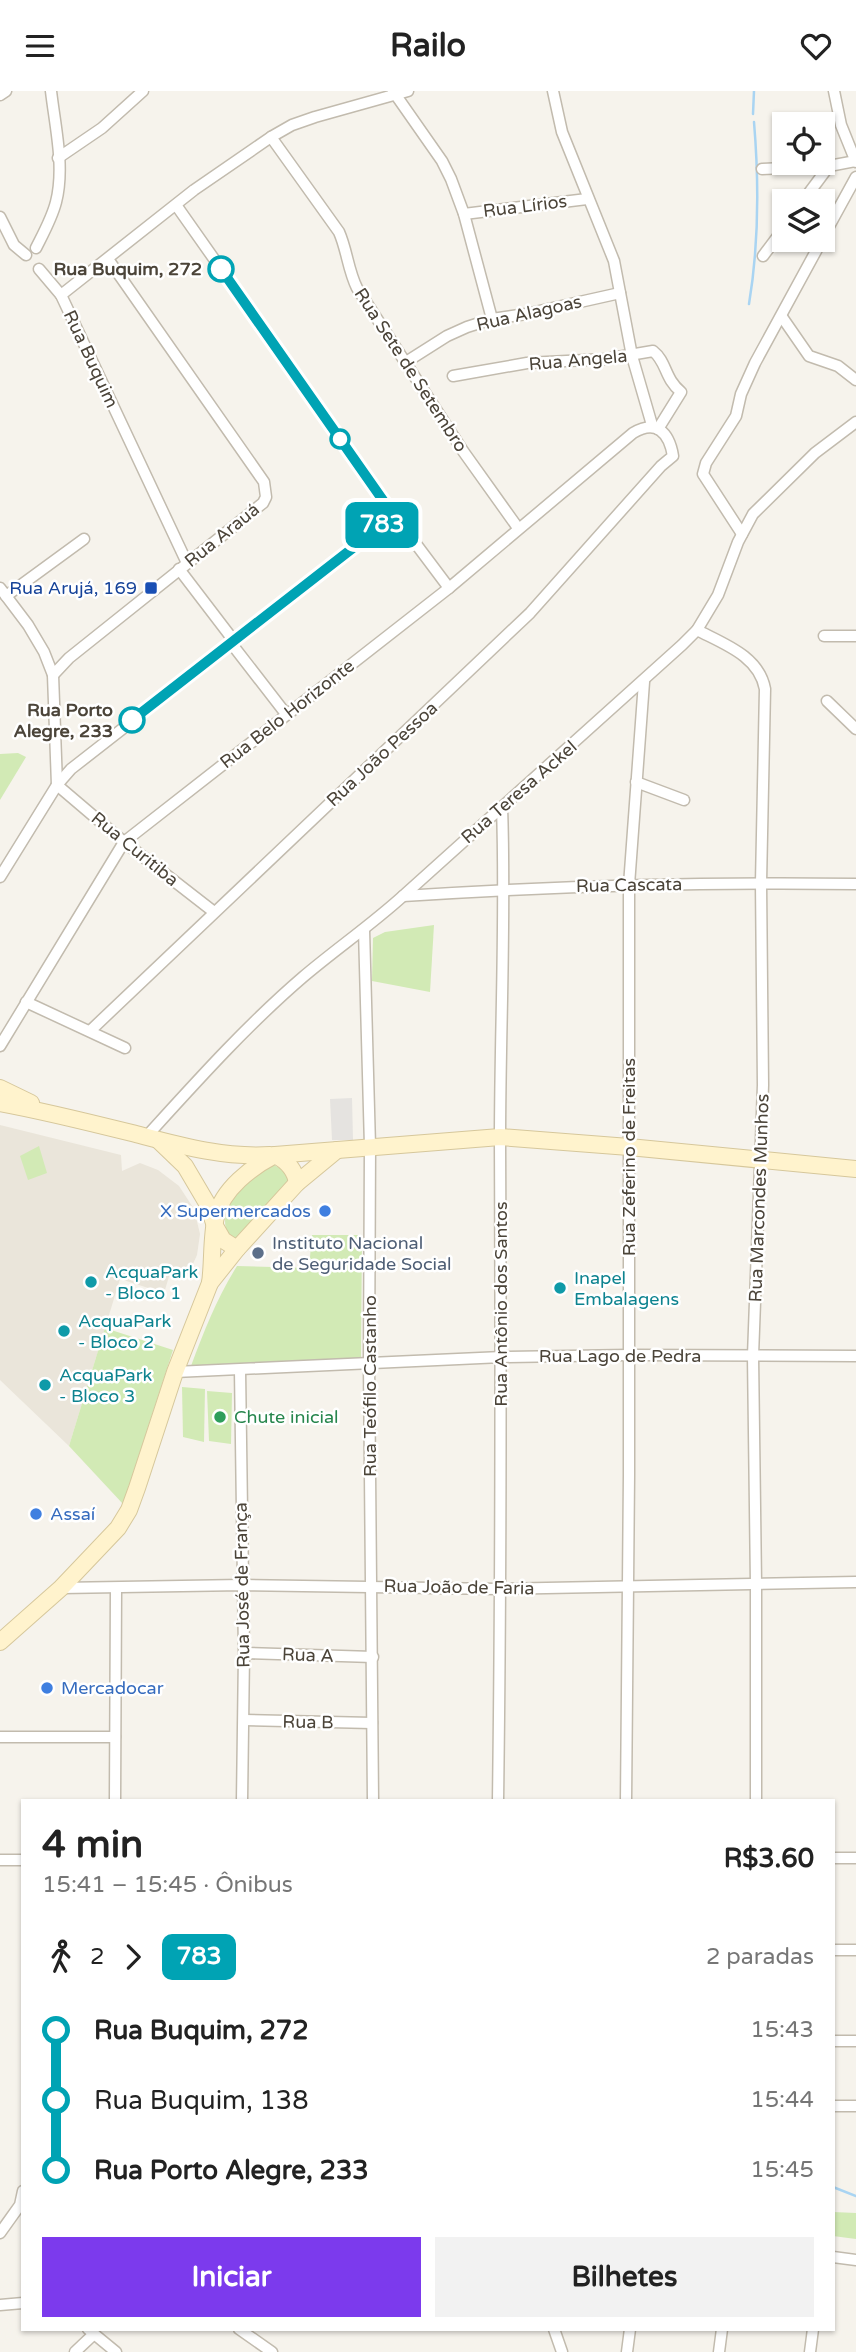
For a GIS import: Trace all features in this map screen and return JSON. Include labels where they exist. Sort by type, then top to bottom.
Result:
[{"type":"main road","points":[[0,1088],[49,1112]]},
{"type":"main road","points":[[0,1103],[49,1112],[230,1156],[275,1155],[500,1137],[856,1168]]},
{"type":"main road","points":[[151,1138],[185,1166],[208,1205],[223,1240],[237,1249]]},
{"type":"main road","points":[[210,1283],[297,1183],[338,1150]]},
{"type":"main road","points":[[275,1155],[284,1159],[292,1169],[297,1183]]},
{"type":"main road","points":[[0,1642],[99,1551],[129,1510],[175,1371],[210,1283],[215,1226],[221,1203],[257,1164],[275,1155]]},
{"type":"street","points":[[0,95],[6,91]]},
{"type":"street","points":[[0,217],[14,245],[31,252],[56,203],[58,158],[51,91]]},
{"type":"street","points":[[58,158],[102,128],[142,91]]},
{"type":"street","name":"Rua Buquim","points":[[286,714],[232,642],[183,566],[61,295],[216,173],[271,137],[292,125],[315,117],[394,92],[408,91]]},
{"type":"street","points":[[553,91],[562,132],[614,261],[632,356],[655,427]]},
{"type":"street","points":[[394,92],[442,161],[464,214],[492,319]]},
{"type":"street","points":[[835,165],[856,161],[841,125],[836,92]]},
{"type":"street","name":"Rua Sete de Setembro","points":[[271,137],[339,232],[357,288],[463,451],[518,528]]},
{"type":"street","points":[[762,169],[772,169]]},
{"type":"street","points":[[835,215],[856,177]]},
{"type":"street","name":"Rua Lírios","points":[[464,214],[587,199]]},
{"type":"street","points":[[176,205],[394,516],[449,588]]},
{"type":"street","points":[[763,256],[772,244]]},
{"type":"street","points":[[742,534],[703,474],[706,463],[736,416],[741,394],[755,363],[815,252]]},
{"type":"street","name":"Rua Arauá","points":[[53,675],[69,658],[263,503],[265,488],[264,482],[107,259]]},
{"type":"street","points":[[39,269],[61,295]]},
{"type":"street","name":"Rua Alagoas","points":[[406,362],[447,336],[492,319],[620,293]]},
{"type":"street","points":[[782,317],[810,356],[838,366],[856,380]]},
{"type":"street","name":"Rua Angela","points":[[453,376],[527,363],[632,356],[650,351],[656,353],[670,381],[681,392],[655,427]]},
{"type":"street","name":"Rua Teresa Ackel","points":[[151,1138],[189,1090],[301,979],[365,930],[644,682],[697,630],[725,582],[742,534],[753,515],[815,453],[856,422]]},
{"type":"street","name":"Rua Belo Horizonte","points":[[0,1047],[124,842],[449,588],[633,433],[655,427]]},
{"type":"street","name":"Rua João Pessoa","points":[[90,1031],[530,613],[674,453],[668,441],[655,427]]},
{"type":"street","points":[[0,877],[57,785],[71,769],[394,516]]},
{"type":"street","points":[[57,785],[53,675],[44,652],[28,625],[3,592],[84,539]]},
{"type":"street","name":"Rua Marcondes Munhos","points":[[697,630],[747,659],[763,677],[765,689],[761,883],[763,1085],[753,1356],[756,1799]]},
{"type":"street","points":[[824,636],[856,636]]},
{"type":"street","name":"Rua Zeferino de Freitas","points":[[626,1799],[629,885],[644,682]]},
{"type":"street","points":[[827,701],[856,729]]},
{"type":"street","points":[[636,782],[684,800]]},
{"type":"street","name":"Rua Curitiba","points":[[57,785],[124,842],[214,912]]},
{"type":"street","name":"Rua Antônio dos Santos","points":[[498,1799],[502,1357],[500,1137],[505,889],[502,807]]},
{"type":"street","name":"Rua Cascata","points":[[403,896],[629,885],[856,884]]},
{"type":"street","name":"Rua Teófilo Castanho","points":[[365,930],[370,1146],[373,1799]]},
{"type":"street","points":[[26,1002],[125,1048]]},
{"type":"street","name":"Rua Lago de Pedra","points":[[175,1371],[502,1357],[856,1356]]},
{"type":"street","name":"Rua José de França","points":[[240,1370],[244,1653],[242,1799]]},
{"type":"street","name":"Rua João de Faria","points":[[61,1588],[372,1585],[499,1589],[856,1582]]},
{"type":"street","points":[[115,1799],[117,1588]]},
{"type":"street","name":"Rua A","points":[[244,1653],[373,1657]]},
{"type":"street","name":"Rua B","points":[[244,1720],[372,1723]]},
{"type":"street","points":[[0,1737],[115,1737]]},
{"type":"street","points":[[835,1858],[856,1858]]},
{"type":"street","points":[[0,1860],[21,1860]]},
{"type":"street","points":[[835,1950],[856,1950]]},
{"type":"street","points":[[835,2041],[856,2041]]},
{"type":"street","points":[[835,2106],[856,2106]]},
{"type":"street","points":[[0,2234],[21,2205]]},
{"type":"street","points":[[835,2257],[856,2260]]},
{"type":"street","points":[[0,2305],[21,2303]]},
{"type":"street","points":[[242,2331],[272,2352]]},
{"type":"street","points":[[555,2331],[562,2352]]},
{"type":"street","points":[[627,2352],[631,2331]]},
{"type":"street","points":[[719,2352],[722,2331]]},
{"type":"street","points":[[810,2352],[813,2331]]},
{"type":"street","points":[[75,2352],[91,2332],[116,2352]]},
{"type":"shaded area","points":[[352,1098],[353,1140],[332,1140],[330,1099]]},
{"type":"shaded area","points":[[0,1125],[121,1155],[122,1171],[140,1163],[158,1170],[179,1186],[194,1209],[200,1234],[197,1255],[187,1277],[171,1270],[164,1293],[120,1279],[69,1446],[0,1380]]},
{"type":"green space","points":[[18,753],[26,757],[0,800],[0,754]]},
{"type":"green space","points":[[434,925],[430,992],[372,981],[373,938],[385,932]]},
{"type":"green space","points":[[39,1146],[47,1173],[28,1180],[20,1156]]},
{"type":"green space","points":[[274,1165],[285,1171],[290,1181],[237,1239],[227,1233],[225,1222],[231,1201],[245,1184]]},
{"type":"green space","points":[[312,1235],[362,1235],[361,1358],[191,1366],[211,1315],[237,1266],[309,1268]]},
{"type":"green space","points":[[105,1328],[173,1350],[123,1504],[69,1446]]},
{"type":"green space","name":"Chute inicial","points":[[182,1387],[205,1389],[204,1442],[183,1437]]},
{"type":"green space","name":"Chute inicial","points":[[207,1391],[232,1393],[231,1444],[209,1441]]},
{"type":"green space","points":[[835,2212],[856,2213],[856,2239],[835,2236]]},
{"type":"waterway","points":[[753,114],[754,91]]},
{"type":"waterway","points":[[749,304],[757,213],[754,122]]},
{"type":"waterway","points":[[835,2188],[856,2196]]},
{"type":"bus line","name":"783","points":[[132,720],[394,516],[221,269]]},
{"type":"place","name":"Rua Buquim, 272","points":[[221,269]]},
{"type":"place","name":"Rua Arujá, 169","points":[[151,588]]},
{"type":"place","name":"Rua Porto Alegre, 233","points":[[132,720]]},
{"type":"place","name":"X Supermercados","points":[[325,1211]]},
{"type":"place","name":"Instituto Nacional de Seguridade Social","points":[[258,1253]]},
{"type":"place","name":"AcquaPark - Bloco 1","points":[[91,1282]]},
{"type":"place","name":"Inapel Embalagens","points":[[560,1288]]},
{"type":"place","name":"AcquaPark - Bloco 2","points":[[64,1331]]},
{"type":"place","name":"AcquaPark - Bloco 3","points":[[45,1385]]},
{"type":"place","name":"Chute inicial","points":[[220,1417]]},
{"type":"place","name":"Assaí","points":[[36,1514]]},
{"type":"place","name":"Mercadocar","points":[[47,1688]]}]
